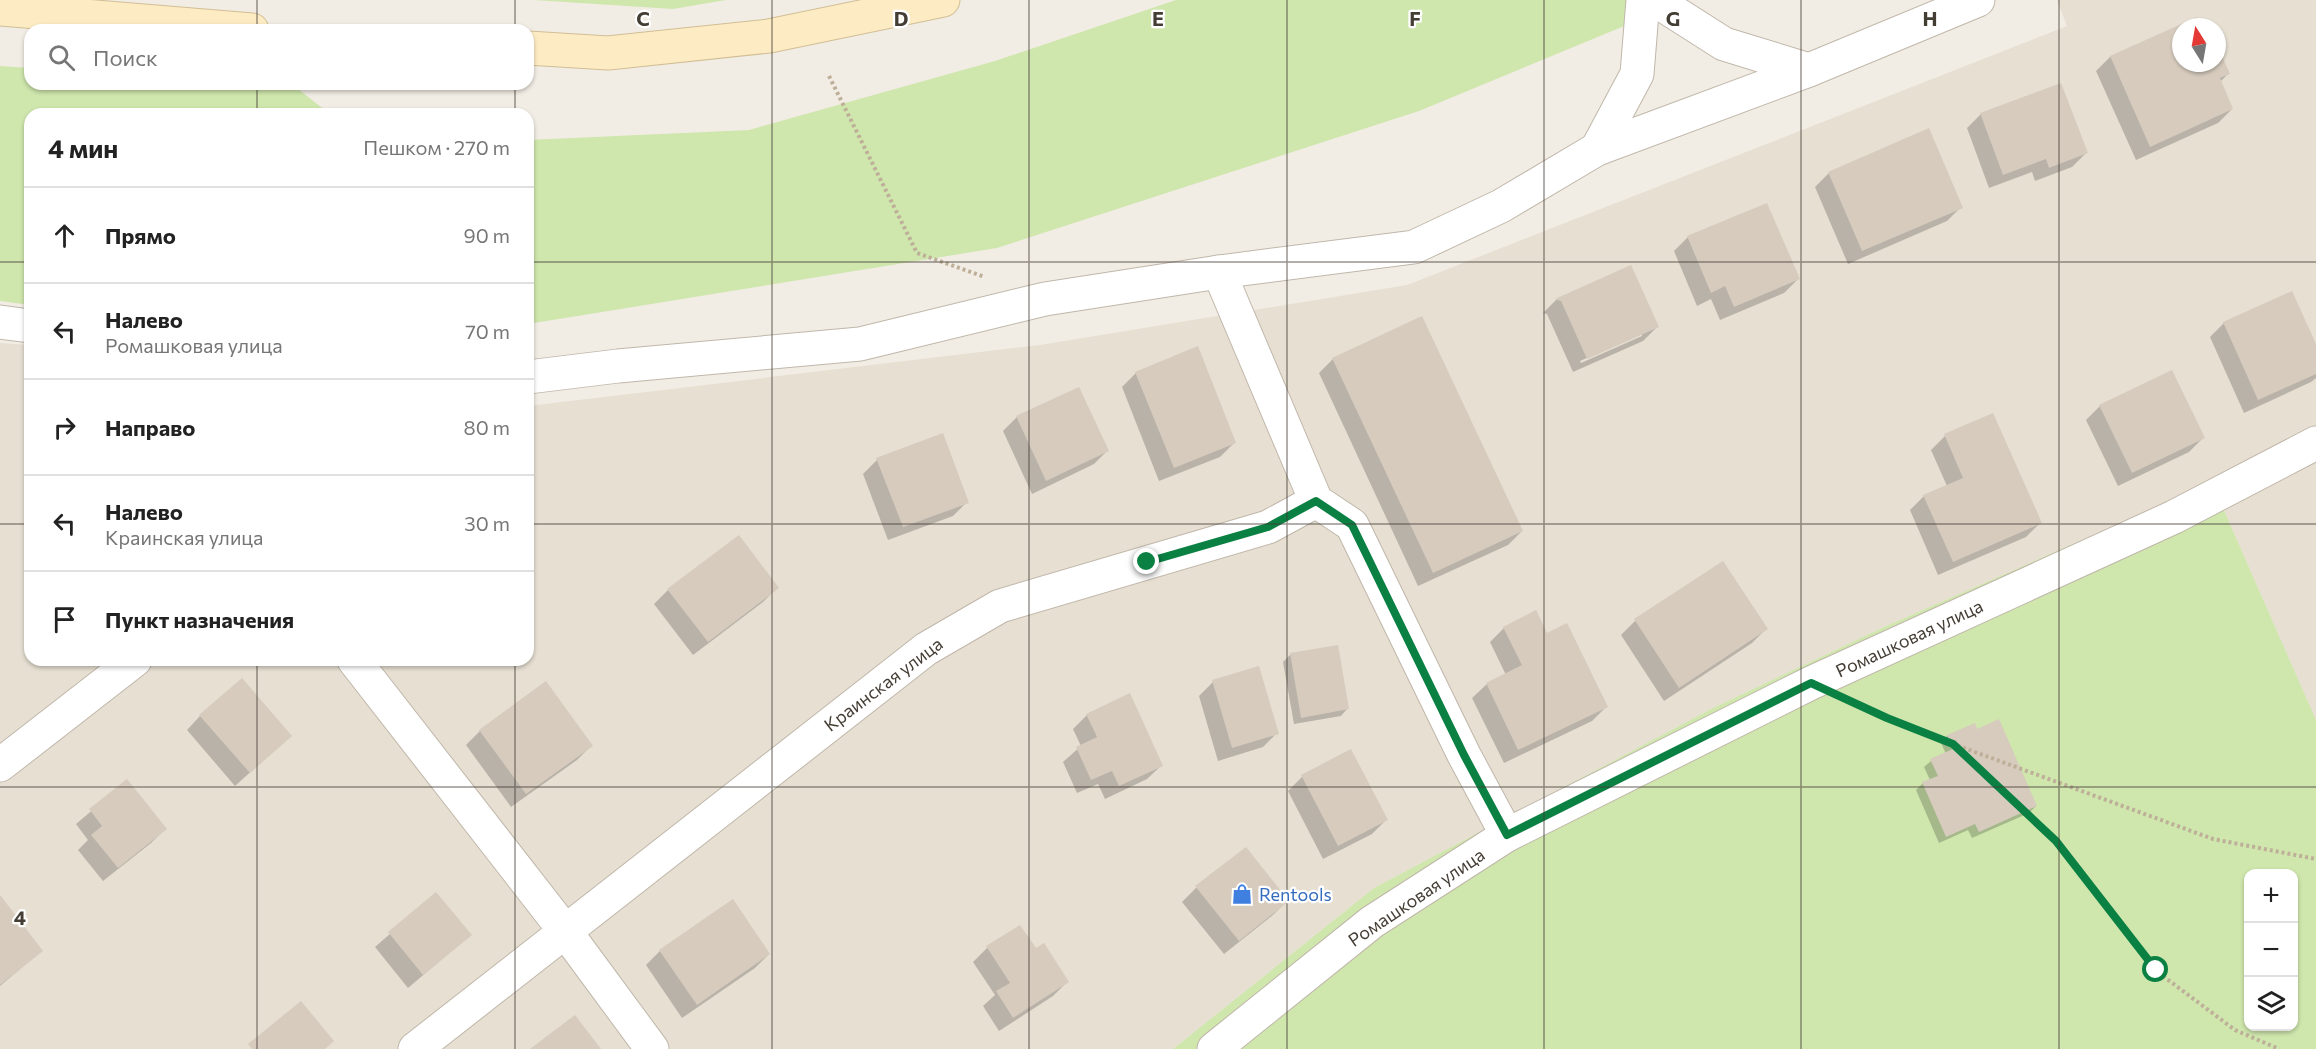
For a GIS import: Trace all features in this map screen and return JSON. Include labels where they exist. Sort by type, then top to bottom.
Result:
[{"type":"main road","points":[[534,48],[608,53],[769,36],[943,0]]},
{"type":"main road","points":[[0,9],[180,24]]},
{"type":"street","points":[[1598,149],[1637,74],[1643,0]]},
{"type":"street","points":[[1655,0],[1724,44],[1809,70]]},
{"type":"street","points":[[534,376],[618,366],[860,344],[1045,298],[1219,272],[1414,247],[1501,206],[1598,149],[1809,70],[1978,0]]},
{"type":"street","points":[[1219,272],[1316,501],[1352,525],[1464,755],[1507,835]]},
{"type":"street","points":[[0,322],[24,325]]},
{"type":"street","name":"Ромашковая улица","points":[[1214,1049],[1372,922],[1507,835],[1811,683],[2174,517],[2316,443]]},
{"type":"street","name":"Краинская улица","points":[[416,1049],[926,649],[1000,606],[1268,527],[1316,501]]},
{"type":"street","points":[[0,765],[127,666]]},
{"type":"street","points":[[359,666],[565,931],[652,1049]]},
{"type":"path","points":[[829,76],[917,253],[991,279]]},
{"type":"path","points":[[1811,683],[1887,718],[1953,744],[2213,839],[2316,859]]},
{"type":"path","points":[[1953,744],[2056,841],[2156,970],[2235,1030],[2278,1049]]},
{"type":"shaded area","points":[[2057,0],[2316,0],[2316,720],[2212,483],[1884,627],[1713,708],[1374,888],[1173,1049],[0,1049],[0,343],[24,345],[24,666],[534,666],[534,405],[1040,345],[1407,285],[2067,26]]},
{"type":"green space","points":[[534,0],[726,0],[673,9]]},
{"type":"green space","points":[[1176,0],[1687,0],[1419,111],[997,248],[534,323],[534,140],[749,130],[995,61]]},
{"type":"green space","points":[[0,66],[24,68],[24,90],[299,90],[322,108],[24,108],[24,304],[0,301]]},
{"type":"green space","points":[[2212,483],[2316,720],[2316,1049],[1173,1049],[1374,888],[1713,708],[1884,627]]},
{"type":"building","points":[[2172,28],[2172,72],[2226,72],[2226,65],[2230,74],[2220,78],[2233,109],[2150,147],[2110,56]]},
{"type":"building","points":[[2061,83],[2088,153],[2049,168],[2046,159],[2003,175],[1980,113]]},
{"type":"building","points":[[1929,128],[1963,208],[1862,251],[1828,172]]},
{"type":"building","points":[[1767,203],[1800,279],[1734,307],[1725,286],[1711,293],[1687,236]]},
{"type":"building","points":[[1631,265],[1659,327],[1587,359],[1561,301],[1555,299]]},
{"type":"building","points":[[2292,291],[2316,344],[2316,374],[2258,400],[2223,322]]},
{"type":"building","points":[[1422,316],[1523,531],[1433,573],[1332,358]]},
{"type":"building","points":[[1198,346],[1236,443],[1174,468],[1135,372]]},
{"type":"building","points":[[2172,370],[2205,438],[2132,473],[2099,405]]},
{"type":"building","points":[[1079,387],[1109,451],[1046,481],[1016,416]]},
{"type":"building","points":[[1993,413],[2042,523],[1953,562],[1923,495],[1963,478],[1944,434]]},
{"type":"building","points":[[943,433],[969,503],[903,527],[876,458]]},
{"type":"building","points":[[739,535],[779,588],[708,642],[667,589]]},
{"type":"building","points":[[1723,561],[1768,629],[1679,688],[1634,619]]},
{"type":"building","points":[[1536,610],[1547,633],[1567,623],[1608,707],[1518,750],[1486,683],[1522,665],[1503,627]]},
{"type":"building","points":[[1338,645],[1349,709],[1301,718],[1290,653]]},
{"type":"building","points":[[1259,666],[1279,734],[1232,748],[1212,680]]},
{"type":"building","points":[[242,678],[292,736],[250,773],[199,715]]},
{"type":"building","points":[[546,681],[593,746],[526,794],[479,730]]},
{"type":"building","points":[[1130,693],[1163,766],[1119,786],[1112,771],[1091,780],[1076,747],[1097,737],[1086,714]]},
{"type":"building","points":[[1999,719],[2037,806],[1979,832],[1975,824],[1946,837],[1922,782],[1938,776],[1930,759],[1953,749],[1947,735],[1975,723],[1977,729]]},
{"type":"building","points":[[1351,749],[1388,820],[1338,846],[1301,775]]},
{"type":"building","points":[[127,779],[167,829],[118,868],[91,835],[102,826],[89,809]]},
{"type":"building","name":"Rentools","points":[[1246,847],[1289,901],[1239,941],[1195,886]]},
{"type":"building","points":[[436,892],[472,935],[423,975],[388,932]]},
{"type":"building","points":[[0,895],[43,951],[0,985]]},
{"type":"building","points":[[733,899],[770,954],[697,1005],[659,950]]},
{"type":"building","points":[[1020,925],[1036,948],[1044,943],[1069,982],[1013,1018],[996,991],[1010,983],[986,946]]},
{"type":"building","points":[[301,1001],[334,1041],[325,1049],[252,1049],[248,1044]]},
{"type":"building","points":[[575,1015],[601,1049],[530,1049]]},
{"type":"place","name":"Rentools","points":[[1242,894]]},
{"type":"route","points":[[1147,562],[1268,527],[1316,501],[1352,525],[1464,755],[1507,835],[1811,683],[1887,718],[1953,744],[2056,841],[2156,970]]}]
